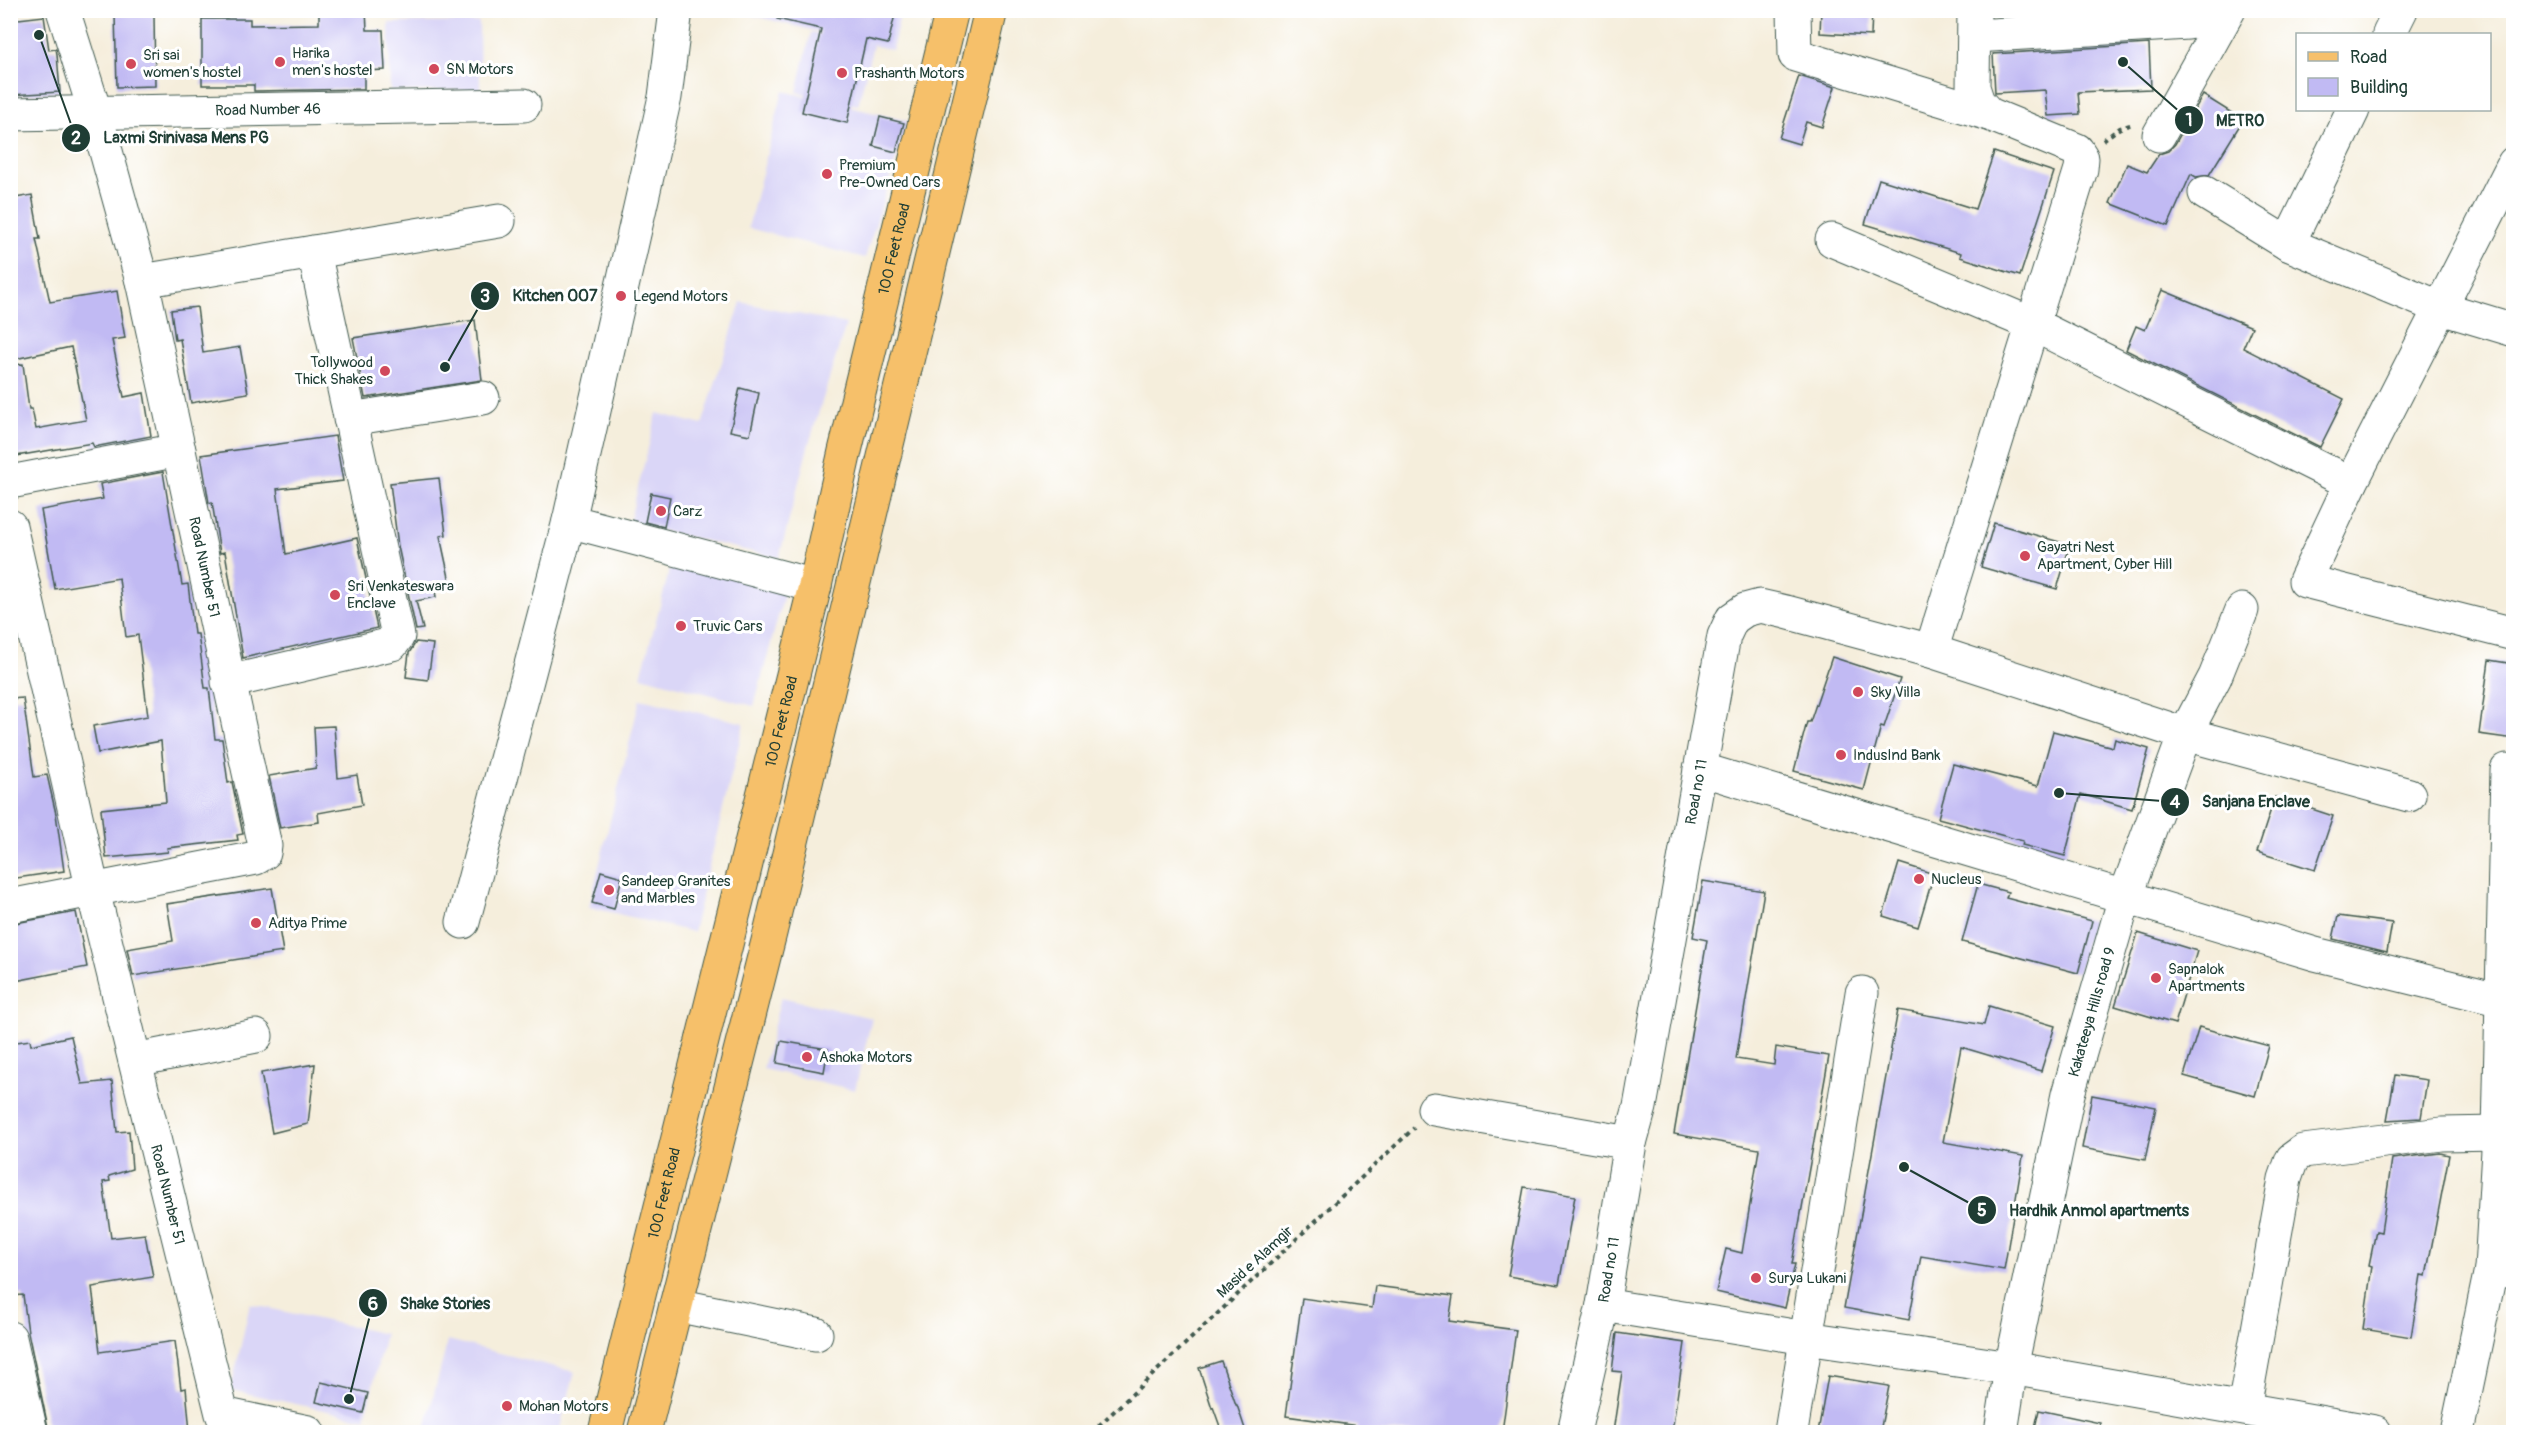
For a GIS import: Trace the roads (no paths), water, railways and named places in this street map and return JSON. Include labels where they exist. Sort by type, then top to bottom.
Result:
[{"type":"main road","name":"100 Feet Road","points":[[604,1432],[815,586],[844,451],[952,10]]},
{"type":"main road","points":[[644,1432],[772,925],[991,10]]},
{"type":"street","name":"Road Number 51","points":[[63,10],[95,112],[142,281],[265,846],[264,853],[256,858],[93,891]]},
{"type":"street","points":[[463,922],[569,521],[665,97],[676,10]]},
{"type":"street","points":[[1794,10],[1795,55],[1989,114],[2078,150],[2082,158],[2081,169],[1931,651]]},
{"type":"street","points":[[1989,114],[1978,102],[1973,87],[1975,23],[2188,23],[2211,17],[2223,10]]},
{"type":"street","points":[[2164,126],[2229,10]]},
{"type":"street","points":[[2390,33],[2401,10]]},
{"type":"street","name":"Road Number 46","points":[[10,114],[524,105]]},
{"type":"street","points":[[2288,244],[2353,111]]},
{"type":"street","points":[[2514,163],[2351,483],[2305,581],[2514,634]]},
{"type":"street","points":[[2205,193],[2288,244],[2441,308],[2514,330]]},
{"type":"street","points":[[142,281],[499,221]]},
{"type":"street","points":[[1832,240],[2032,324],[2351,483]]},
{"type":"street","points":[[228,682],[392,644],[398,636],[314,252]]},
{"type":"street","points":[[350,419],[483,398]]},
{"type":"street","points":[[10,482],[179,450]]},
{"type":"street","points":[[569,521],[815,586]]},
{"type":"street","name":"Road Number 51","points":[[10,526],[93,891],[221,1423],[308,1432]]},
{"type":"street","name":"Road no 11","points":[[1574,1432],[1603,1305],[1630,1143],[1640,1107],[1724,636],[1732,619],[1745,610],[1760,606],[1769,608],[1931,651],[2186,734],[2409,795]]},
{"type":"street","name":"Kakateeya Hills road 9","points":[[2001,1432],[2011,1368],[2068,1094],[2125,897],[2186,734],[2215,677],[2242,610]]},
{"type":"street","points":[[1700,769],[2315,954],[2507,1002]]},
{"type":"street","points":[[2457,1432],[2503,1271],[2499,1132],[2507,1002],[2507,770]]},
{"type":"street","points":[[10,906],[93,891]]},
{"type":"street","points":[[1791,1432],[1862,993]]},
{"type":"street","points":[[135,1060],[256,1036]]},
{"type":"street","points":[[1434,1109],[1630,1143]]},
{"type":"street","points":[[2230,1415],[2284,1179],[2292,1159],[2303,1152],[2315,1150],[2442,1134],[2499,1132]]},
{"type":"street","points":[[676,1305],[816,1334]]},
{"type":"street","points":[[1603,1305],[2011,1368],[2230,1415],[2375,1432]]},
{"type":"street","points":[[10,1338],[31,1432]]},
{"type":"place","name":"Laxmi Srinivasa Mens PG","points":[[39,35]]},
{"type":"place","name":"Harika men's hostel","points":[[280,62]]},
{"type":"place","name":"METRO","points":[[2123,62]]},
{"type":"place","name":"Sri sai women's hostel","points":[[131,64]]},
{"type":"place","name":"SN Motors","points":[[434,69]]},
{"type":"place","name":"Prashanth Motors","points":[[842,73]]},
{"type":"place","name":"Premium Pre-Owned Cars","points":[[827,174]]},
{"type":"place","name":"Legend Motors","points":[[621,296]]},
{"type":"place","name":"Kitchen 007","points":[[445,367]]},
{"type":"place","name":"Tollywood Thick Shakes","points":[[385,371]]},
{"type":"place","name":"Carz","points":[[661,511]]},
{"type":"place","name":"Gayatri Nest Apartment, Cyber Hill","points":[[2025,556]]},
{"type":"place","name":"Sri Venkateswara Enclave","points":[[335,595]]},
{"type":"place","name":"Truvic Cars","points":[[681,626]]},
{"type":"place","name":"Sky Villa","points":[[1858,692]]},
{"type":"place","name":"IndusInd Bank","points":[[1841,755]]},
{"type":"place","name":"Sanjana Enclave","points":[[2059,793]]},
{"type":"place","name":"Nucleus","points":[[1919,879]]},
{"type":"place","name":"Sandeep Granites and Marbles","points":[[609,890]]},
{"type":"place","name":"Aditya Prime","points":[[256,923]]},
{"type":"place","name":"Sapnalok Apartments","points":[[2156,978]]},
{"type":"place","name":"Ashoka Motors","points":[[807,1057]]},
{"type":"place","name":"Hardhik Anmol apartments","points":[[1904,1167]]},
{"type":"place","name":"Surya Lukani","points":[[1756,1278]]},
{"type":"place","name":"Shake Stories","points":[[349,1399]]},
{"type":"place","name":"Mohan Motors","points":[[507,1406]]}]
